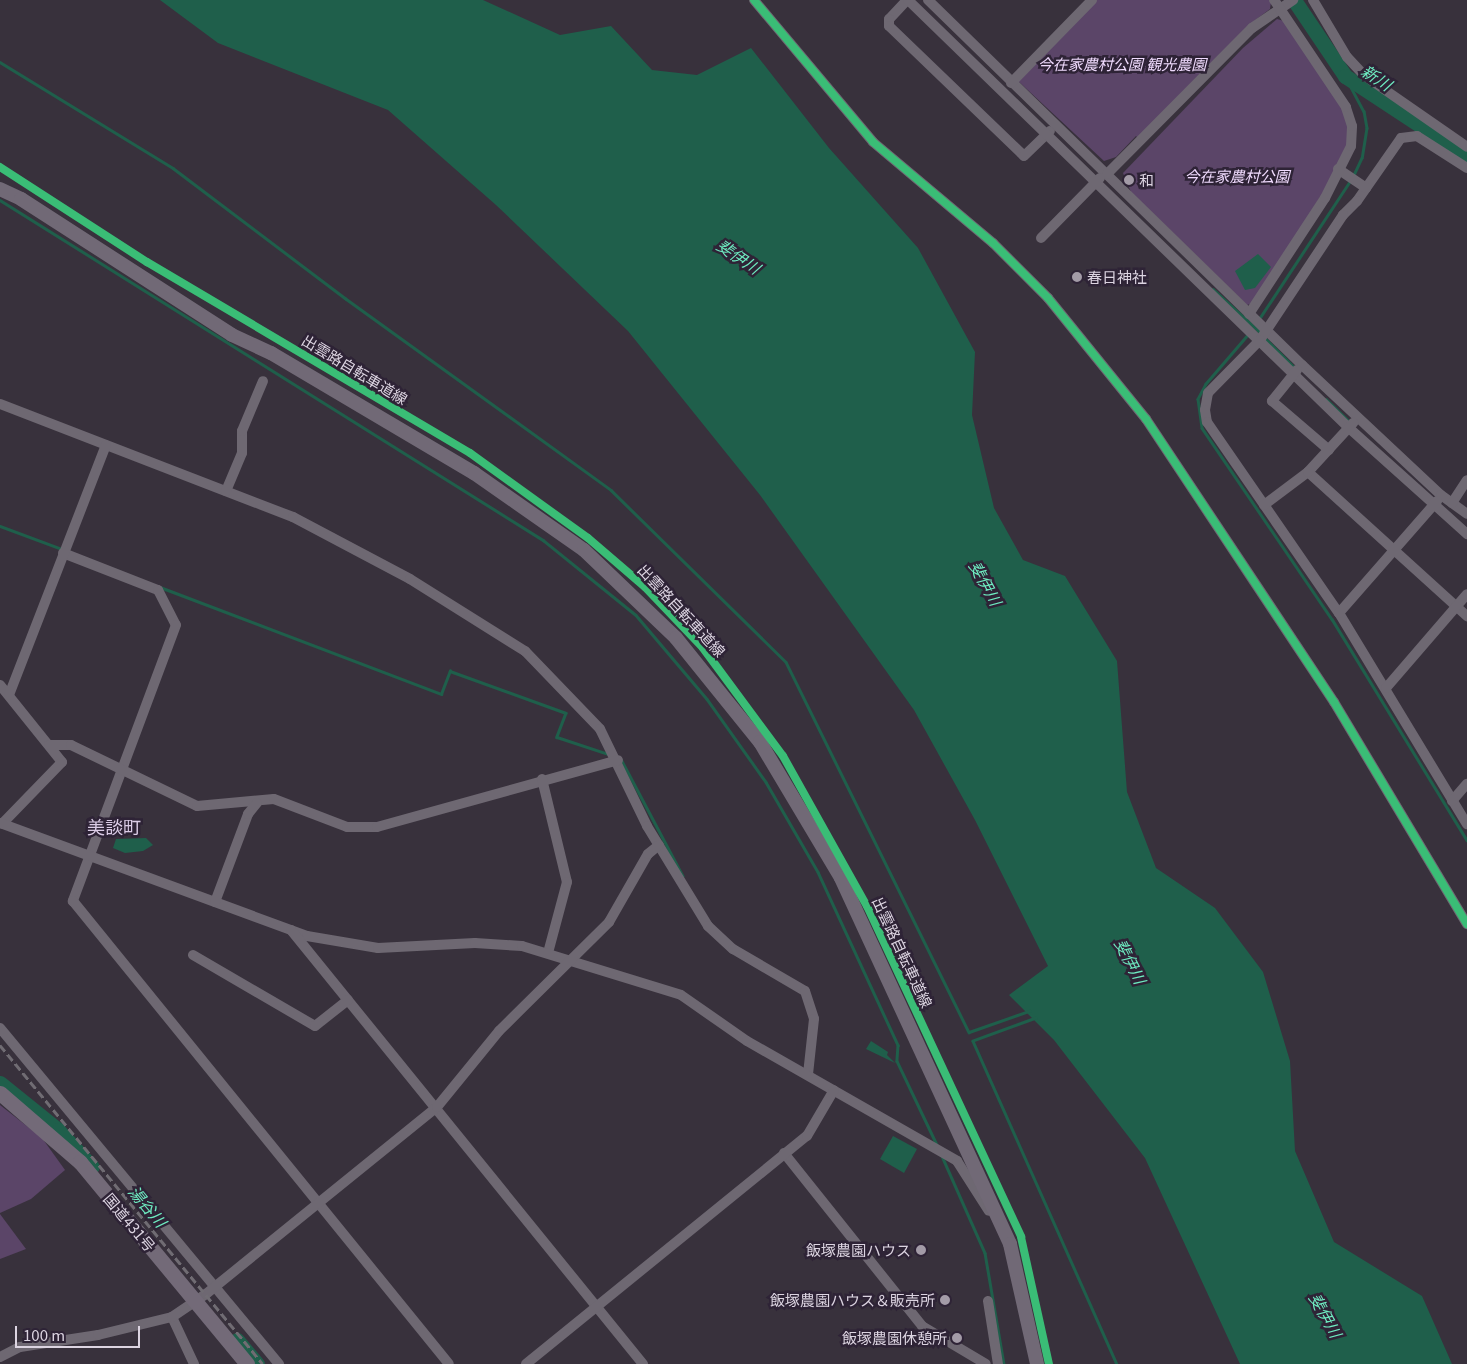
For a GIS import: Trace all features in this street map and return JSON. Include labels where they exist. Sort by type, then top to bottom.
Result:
[{"type":"highway","name":"国道431号","points":[[0,1092],[80,1162],[247,1364]]},
{"type":"main road","points":[[0,189],[21,199],[232,335],[271,353],[474,473],[584,550],[676,638],[760,742],[817,834],[1010,1244],[1037,1364]]},
{"type":"street","points":[[754,0],[873,142],[993,243],[1048,298],[1146,419],[1334,702],[1467,924]]},
{"type":"street","points":[[1050,131],[1024,156],[889,26],[889,19],[907,0],[1050,131],[1106,173],[1302,365],[1441,495],[1467,514]]},
{"type":"street","points":[[928,0],[1011,83],[1095,182],[1132,220],[1197,279],[1349,428],[1432,506],[1467,534]]},
{"type":"street","points":[[1011,83],[1092,0]]},
{"type":"street","points":[[1041,238],[1095,182],[1252,28],[1279,5],[1293,0]]},
{"type":"street","points":[[1313,0],[1347,57],[1365,76],[1467,147]]},
{"type":"street","points":[[1249,314],[1325,198],[1351,146],[1352,126],[1346,108],[1279,5]]},
{"type":"street","points":[[1467,168],[1417,136],[1401,138],[1342,215],[1260,340],[1208,393],[1204,410],[1207,422],[1339,613],[1467,824]]},
{"type":"street","points":[[1340,170],[1364,187]]},
{"type":"street","points":[[1132,220],[1142,210]]},
{"type":"street","points":[[1197,279],[1206,272]]},
{"type":"street","points":[[1302,365],[1272,401],[1329,450]]},
{"type":"street","points":[[226,492],[242,453],[242,430],[263,381]]},
{"type":"street","points":[[0,404],[293,517],[352,548],[525,651],[600,729],[618,760],[659,845],[708,926],[734,949],[805,991],[814,1019],[808,1074]]},
{"type":"street","points":[[1264,504],[1308,472],[1358,417]]},
{"type":"street","points":[[9,695],[106,445]]},
{"type":"street","points":[[1308,472],[1467,616]]},
{"type":"street","points":[[1452,503],[1467,480]]},
{"type":"street","points":[[1339,613],[1441,495]]},
{"type":"street","points":[[63,553],[158,590],[176,625],[73,901],[317,1204],[449,1364]]},
{"type":"street","points":[[1386,688],[1467,594]]},
{"type":"street","points":[[0,685],[62,762],[1,824],[290,930],[349,946],[474,943],[522,946],[681,995],[747,1041],[808,1074],[957,1161],[1010,1244]]},
{"type":"street","points":[[49,746],[71,746],[197,806],[246,799],[257,803],[274,799],[347,827],[377,827],[542,779],[618,760]]},
{"type":"street","points":[[542,779],[567,882],[548,953]]},
{"type":"street","points":[[1452,800],[1467,784]]},
{"type":"street","points":[[215,902],[248,814],[257,803]]},
{"type":"street","points":[[0,1356],[20,1347],[98,1335],[172,1317],[215,1286],[437,1107],[499,1031],[609,922],[648,854],[659,845]]},
{"type":"street","points":[[290,930],[437,1107],[644,1364]]},
{"type":"street","points":[[193,955],[315,1026],[348,1000]]},
{"type":"street","points":[[0,1028],[279,1364]]},
{"type":"street","points":[[526,1364],[807,1136],[834,1090]]},
{"type":"street","points":[[784,1153],[922,1326],[986,1364]]},
{"type":"street","points":[[988,1301],[998,1364]]},
{"type":"street","points":[[172,1317],[194,1364]]},
{"type":"green space","name":"今在家農村公園 観光農園","points":[[1096,0],[1270,0],[1271,2],[1270,9],[1254,21],[1138,138],[1136,136],[1116,157],[1104,161],[1017,80]]},
{"type":"green space","name":"今在家農村公園","points":[[1277,19],[1284,21],[1340,102],[1349,127],[1348,144],[1329,183],[1253,303],[1247,305],[1131,192],[1123,173],[1243,48]]},
{"type":"green space","points":[[0,1105],[42,1138],[65,1170],[31,1199],[0,1213]]},
{"type":"green space","points":[[0,1214],[26,1249],[0,1259]]},
{"type":"water","name":"斐伊川","points":[[160,0],[483,0],[560,35],[611,26],[652,70],[697,75],[751,48],[829,148],[918,248],[975,352],[972,415],[994,508],[1023,560],[1065,576],[1117,661],[1127,792],[1156,868],[1215,908],[1263,972],[1290,1061],[1295,1151],[1334,1242],[1422,1296],[1452,1364],[1240,1364],[1145,1158],[1054,1040],[1009,995],[1048,966],[975,820],[914,710],[760,495],[628,331],[496,205],[388,110],[218,43]]},
{"type":"water","points":[[1258,254],[1271,267],[1255,288],[1245,290],[1235,271]]},
{"type":"water","points":[[146,838],[153,845],[143,851],[125,853],[113,848],[116,839]]},
{"type":"water","points":[[871,1041],[888,1052],[887,1055],[895,1063],[866,1049]]},
{"type":"water","points":[[893,1136],[917,1149],[904,1173],[880,1159]]},
{"type":"waterway","name":"新川","points":[[1294,0],[1345,76],[1467,156]]},
{"type":"waterway","points":[[0,62],[173,168],[345,298],[611,490],[786,662],[969,1032],[1029,1011]]},
{"type":"waterway","points":[[1345,76],[1364,111],[1367,128],[1362,158],[1353,177]]},
{"type":"waterway","points":[[1259,319],[1350,181]]},
{"type":"waterway","points":[[0,200],[543,540],[636,615],[707,699],[766,782],[818,872],[898,1045],[897,1061],[937,1145]]},
{"type":"waterway","points":[[1213,289],[1261,333]]},
{"type":"waterway","points":[[1249,334],[1206,384],[1198,399],[1202,428],[1332,619],[1467,840]]},
{"type":"waterway","points":[[1264,337],[1296,369]]},
{"type":"waterway","points":[[1326,399],[1349,421]]},
{"type":"waterway","points":[[0,526],[62,549]]},
{"type":"waterway","points":[[160,587],[441,694],[450,671],[566,713],[557,737],[608,754]]},
{"type":"waterway","points":[[621,759],[683,876]]},
{"type":"waterway","points":[[1036,1018],[973,1041],[1117,1364]]},
{"type":"waterway","name":"湯谷川","points":[[0,1083],[58,1130],[92,1167]]},
{"type":"waterway","points":[[942,1156],[985,1253],[1004,1364]]},
{"type":"waterway","name":"湯谷川","points":[[237,1340],[257,1364]]},
{"type":"railway","points":[[0,1045],[263,1364]]},
{"type":"cycle path","points":[[754,0],[873,142],[993,243],[1048,298],[1146,419],[1334,702],[1467,924]]},
{"type":"cycle path","name":"出雲路自転車道線","points":[[0,167],[147,262],[470,453],[588,538],[645,587],[703,648],[783,756],[867,906],[1021,1237],[1049,1364]]},
{"type":"place","name":"和","points":[[1129,180]]},
{"type":"place","name":"春日神社","points":[[1077,277]]},
{"type":"place","name":"飯塚農園ハウス","points":[[921,1250]]},
{"type":"place","name":"飯塚農園ハウス＆販売所","points":[[945,1300]]},
{"type":"place","name":"飯塚農園休憩所","points":[[957,1338]]},
{"type":"district","name":"美談町","points":[[114,826]]}]
